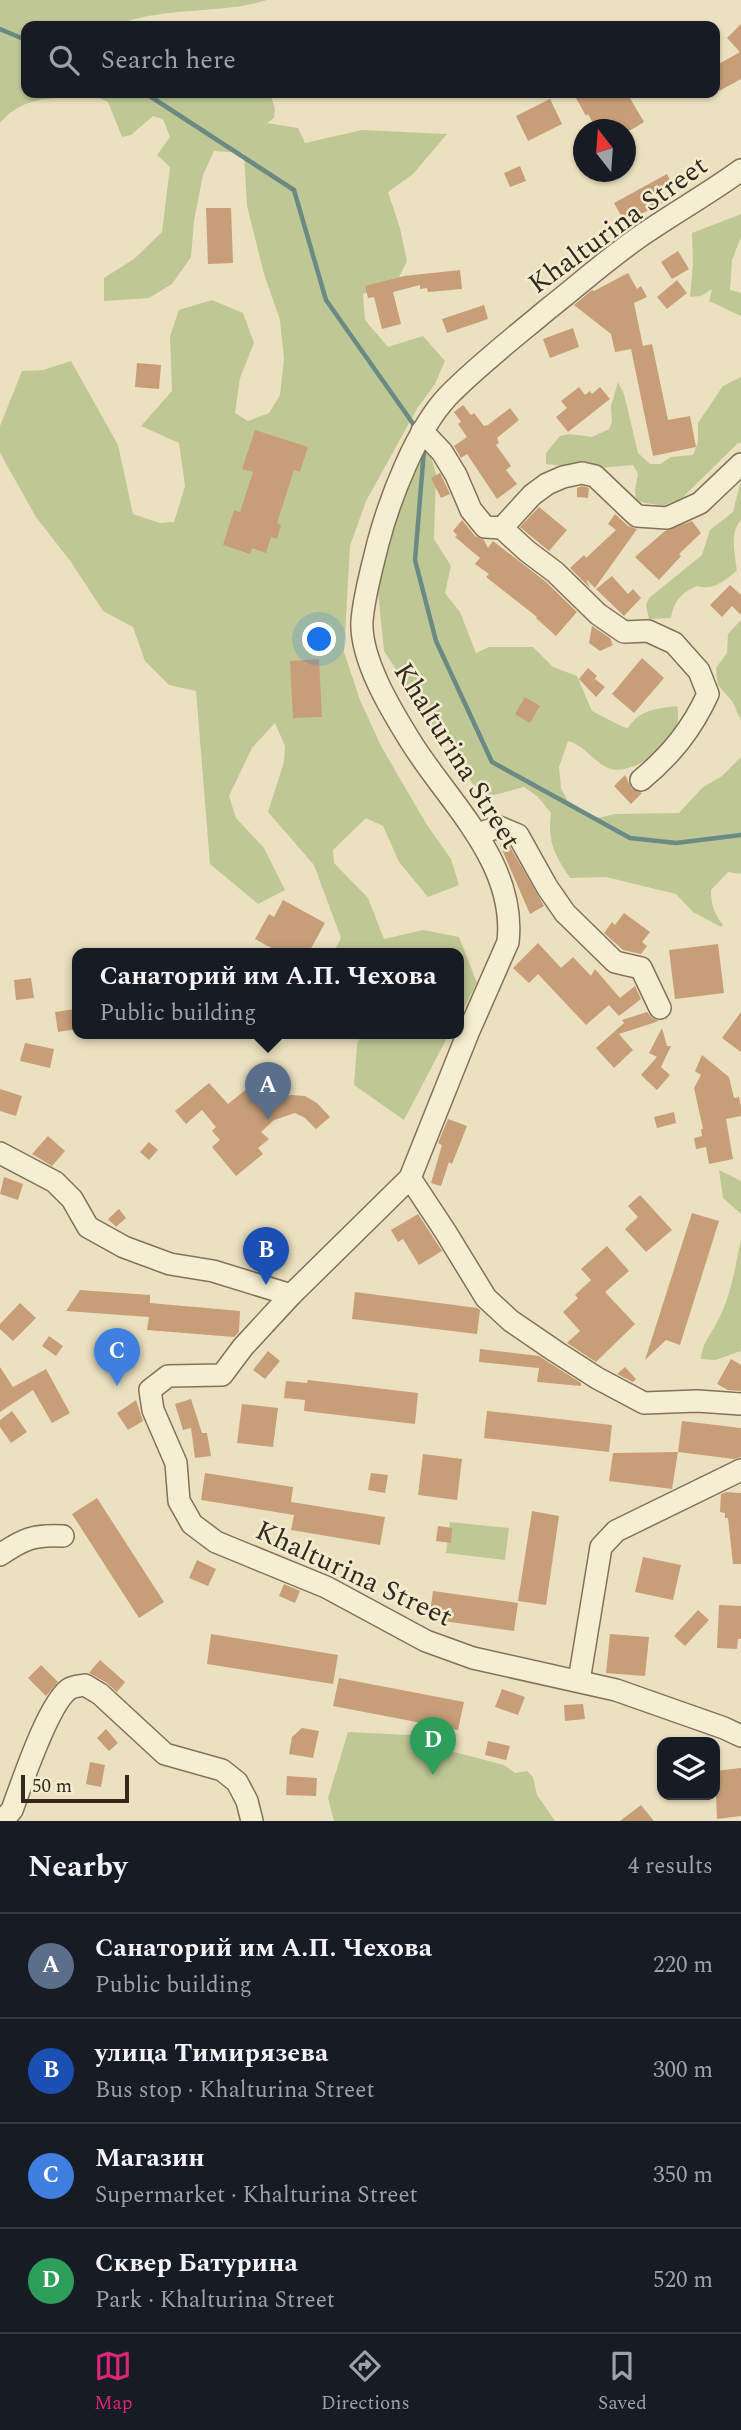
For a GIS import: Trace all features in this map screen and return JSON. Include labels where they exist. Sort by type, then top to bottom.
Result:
[{"type":"street","name":"Khalturina Street","points":[[741,170],[703,198],[647,232],[591,274],[447,397],[422,431],[387,510],[369,581],[362,623],[371,670],[411,743],[478,834],[499,877],[510,926],[508,942],[410,1178],[290,1295],[243,1347],[222,1375],[168,1376],[150,1390],[153,1410],[176,1463],[179,1501],[192,1524],[216,1542],[326,1587],[426,1641],[473,1658],[616,1690],[741,1736]]},
{"type":"street","points":[[422,431],[442,452],[471,510],[485,527],[502,528],[555,572],[598,614],[624,632],[648,631],[674,643],[699,671],[708,694],[696,720],[662,762],[640,779]]},
{"type":"street","points":[[502,528],[532,495],[563,477],[582,473],[595,476],[638,516],[667,518],[700,503],[741,464]]},
{"type":"street","points":[[478,834],[499,827],[518,835],[565,913],[615,962],[641,968],[660,1008]]},
{"type":"street","points":[[0,1153],[55,1182],[72,1199],[88,1227],[115,1242],[170,1264],[213,1271],[290,1295]]},
{"type":"street","points":[[410,1178],[485,1298],[511,1321],[588,1373],[644,1403],[697,1401],[741,1404]]},
{"type":"street","points":[[579,1681],[601,1548],[616,1531],[741,1470]]},
{"type":"street","points":[[0,1555],[20,1541],[42,1535],[63,1536]]},
{"type":"street","points":[[2,1821],[12,1810],[47,1722],[60,1699],[71,1688],[85,1685],[100,1694],[165,1754],[222,1770],[237,1782],[247,1801],[252,1821]]},
{"type":"green space","points":[[0,0],[267,0],[128,21],[21,21],[21,98],[59,98],[34,101],[22,106],[0,123]]},
{"type":"green space","points":[[100,98],[272,98],[274,118],[267,123],[298,128],[305,143],[362,130],[447,134],[413,174],[388,192],[407,261],[396,283],[363,294],[365,320],[388,347],[423,336],[445,361],[435,384],[418,407],[366,501],[350,546],[344,652],[360,700],[381,746],[427,825],[451,859],[459,885],[428,897],[399,862],[383,826],[366,818],[333,850],[334,863],[368,898],[384,939],[423,930],[459,937],[463,948],[336,948],[341,938],[314,865],[268,812],[284,762],[285,746],[275,723],[252,748],[229,796],[236,818],[264,848],[285,890],[258,904],[210,864],[196,691],[169,685],[145,661],[133,627],[103,611],[71,562],[36,517],[0,453],[0,426],[22,371],[43,370],[71,361],[118,445],[133,514],[160,523],[174,522],[185,486],[179,443],[141,426],[172,391],[170,336],[179,310],[212,300],[243,313],[254,343],[240,378],[235,413],[248,421],[269,413],[280,395],[284,359],[280,320],[264,274],[247,206],[244,153],[214,151],[203,175],[194,221],[191,257],[172,284],[149,298],[104,301],[104,278],[134,259],[162,232],[170,167],[157,155],[170,137],[163,119],[153,116],[131,135],[122,137],[108,102]]},
{"type":"green space","points":[[741,214],[741,237],[732,260],[730,290],[741,293],[741,316],[709,301],[712,289],[701,296],[690,297],[692,233]]},
{"type":"green space","points":[[741,377],[741,443],[681,499],[662,506],[636,501],[638,474],[633,465],[588,469],[546,464],[546,453],[560,436],[570,434],[592,437],[609,429],[612,422],[611,406],[618,382],[624,394],[638,453],[650,464],[660,464],[671,457],[693,455],[698,442],[698,423],[723,386]]},
{"type":"green space","points":[[424,450],[430,453],[436,474],[434,539],[451,566],[445,593],[460,612],[476,653],[489,647],[533,647],[553,667],[577,676],[592,711],[623,727],[628,728],[643,713],[677,706],[677,724],[670,741],[650,758],[632,767],[615,770],[608,768],[568,741],[559,767],[561,788],[567,800],[586,814],[598,818],[615,814],[679,813],[702,788],[722,776],[741,757],[741,874],[728,872],[711,890],[714,909],[723,925],[721,927],[693,912],[676,894],[606,877],[570,878],[553,848],[551,813],[538,797],[524,787],[491,796],[473,785],[457,754],[437,732],[384,651],[378,592],[400,498]]},
{"type":"green space","points":[[741,480],[741,520],[734,538],[737,571],[713,586],[697,586],[687,592],[676,602],[671,618],[649,619],[646,605],[649,598],[702,555],[710,530],[733,512]]},
{"type":"green space","points":[[741,620],[741,720],[732,701],[718,685],[716,668],[727,653],[728,634]]},
{"type":"green space","points":[[464,950],[477,983],[464,1008]]},
{"type":"green space","points":[[360,1039],[446,1039],[404,1120],[354,1085]]},
{"type":"green space","points":[[719,1170],[741,1181],[741,1214],[723,1198]]},
{"type":"green space","points":[[741,1239],[741,1351],[715,1360],[701,1359],[704,1345],[725,1304]]},
{"type":"green space","points":[[450,1522],[509,1528],[505,1560],[446,1553]]},
{"type":"green space","points":[[348,1732],[410,1735],[435,1747],[504,1765],[515,1773],[527,1771],[533,1777],[537,1795],[555,1821],[334,1821],[328,1798]]},
{"type":"building","points":[[741,24],[741,79],[720,90],[720,63],[740,52],[727,38]]},
{"type":"building","points":[[576,98],[630,98],[644,122],[636,127],[636,119],[591,119],[588,114],[586,116]]},
{"type":"building","points":[[550,99],[562,124],[528,141],[516,116]]},
{"type":"building","points":[[520,166],[526,181],[510,187],[504,173]]},
{"type":"building","points":[[667,174],[672,184],[662,190],[667,200],[625,223],[614,203]]},
{"type":"building","points":[[206,208],[231,208],[233,263],[208,264]]},
{"type":"building","points":[[678,251],[689,269],[672,279],[661,262]]},
{"type":"building","points":[[460,270],[462,289],[428,292],[427,288],[420,289],[420,285],[393,292],[401,324],[382,329],[374,297],[368,298],[365,286],[404,276]]},
{"type":"building","points":[[628,273],[637,289],[641,286],[647,297],[634,303],[643,346],[652,344],[668,420],[690,416],[696,447],[653,456],[631,349],[615,352],[611,334],[574,305],[592,290]]},
{"type":"building","points":[[677,280],[687,293],[667,309],[657,297]]},
{"type":"building","points":[[484,305],[488,319],[447,333],[442,319]]},
{"type":"building","points":[[573,328],[579,347],[550,358],[543,339]]},
{"type":"building","points":[[137,363],[161,365],[159,389],[135,387]]},
{"type":"building","points":[[579,387],[585,395],[590,391],[592,394],[600,387],[610,399],[568,432],[556,417],[567,408],[561,401]]},
{"type":"building","points":[[463,405],[471,415],[474,413],[484,426],[510,408],[519,420],[497,438],[499,443],[496,445],[511,466],[506,470],[517,484],[497,499],[467,454],[461,458],[454,446],[467,437],[454,412]]},
{"type":"building","points":[[255,430],[308,447],[300,472],[294,470],[277,523],[281,525],[277,539],[271,537],[266,553],[252,548],[250,554],[223,545],[234,510],[240,512],[253,472],[242,469]]},
{"type":"building","points":[[440,473],[450,494],[441,498],[431,478]]},
{"type":"building","points":[[577,488],[589,488],[588,498],[577,497]]},
{"type":"building","points":[[539,507],[567,530],[549,551],[520,527]]},
{"type":"building","points":[[615,514],[628,526],[637,529],[595,588],[586,579],[590,588],[570,568],[584,555],[586,558],[616,530],[608,524]]},
{"type":"building","points":[[462,520],[475,536],[484,540],[488,548],[493,541],[546,582],[577,612],[556,636],[537,617],[486,577],[489,574],[475,564],[480,558],[455,537],[457,535],[453,531]]},
{"type":"building","points":[[692,521],[701,533],[679,554],[681,556],[659,580],[635,557],[665,531]]},
{"type":"building","points":[[612,576],[628,594],[633,589],[641,598],[624,616],[596,589]]},
{"type":"building","points":[[730,585],[741,595],[741,615],[732,606],[722,617],[710,605]]},
{"type":"building","points":[[592,626],[610,638],[613,645],[600,651],[589,643]]},
{"type":"building","points":[[642,658],[664,678],[634,713],[612,694]]},
{"type":"building","points":[[319,659],[322,717],[293,718],[290,661]]},
{"type":"building","points":[[588,668],[597,676],[590,685],[595,679],[605,687],[596,697],[579,679]]},
{"type":"building","points":[[525,697],[540,706],[530,723],[515,714]]},
{"type":"building","points":[[625,775],[632,789],[642,793],[631,804],[614,786]]},
{"type":"building","points":[[500,845],[509,845],[544,906],[530,914]]},
{"type":"building","points":[[283,900],[325,923],[311,948],[271,948],[255,939],[269,914],[274,917]]},
{"type":"building","points":[[624,913],[650,932],[642,942],[647,946],[641,954],[623,950],[604,933],[612,922],[615,925]]},
{"type":"building","points":[[538,943],[561,968],[573,957],[591,976],[595,969],[620,998],[635,986],[641,999],[619,1016],[609,1005],[586,1025],[538,974],[529,983],[513,968]]},
{"type":"building","points":[[718,944],[724,993],[675,999],[669,950]]},
{"type":"building","points":[[31,978],[34,998],[16,1000],[14,980]]},
{"type":"building","points":[[72,1009],[72,1030],[58,1032],[55,1012]]},
{"type":"building","points":[[647,1012],[659,1021],[619,1034],[633,1050],[614,1068],[596,1048],[624,1023],[622,1020]]},
{"type":"building","points":[[741,1012],[741,1052],[722,1038]]},
{"type":"building","points":[[662,1028],[667,1046],[671,1046],[661,1067],[670,1075],[657,1090],[641,1075],[657,1057],[649,1053]]},
{"type":"building","points":[[25,1043],[54,1049],[50,1068],[20,1061]]},
{"type":"building","points":[[702,1055],[729,1077],[734,1098],[739,1097],[741,1107],[741,1116],[726,1119],[733,1159],[709,1164],[706,1147],[696,1149],[694,1138],[702,1136],[703,1129],[694,1088],[701,1075],[695,1071]]},
{"type":"building","points":[[259,1079],[275,1099],[291,1095],[305,1096],[317,1103],[330,1117],[316,1129],[295,1113],[274,1120],[261,1132],[269,1139],[258,1148],[263,1154],[236,1176],[212,1147],[220,1140],[212,1131],[216,1127],[202,1110],[186,1124],[175,1111],[209,1083],[228,1104]]},
{"type":"building","points":[[0,1089],[22,1096],[16,1116],[0,1111]]},
{"type":"building","points":[[674,1112],[676,1123],[657,1128],[654,1117]]},
{"type":"building","points":[[448,1119],[467,1126],[452,1164],[449,1162],[441,1186],[431,1183],[442,1145],[438,1143]]},
{"type":"building","points":[[48,1136],[65,1151],[52,1166],[32,1154]]},
{"type":"building","points":[[149,1142],[158,1150],[149,1160],[140,1152]]},
{"type":"building","points":[[4,1177],[23,1184],[18,1200],[0,1194]]},
{"type":"building","points":[[640,1195],[672,1230],[646,1252],[625,1229],[638,1217],[628,1206]]},
{"type":"building","points":[[119,1209],[126,1218],[116,1227],[108,1219]]},
{"type":"building","points":[[692,1213],[719,1221],[680,1345],[666,1340],[645,1360]]},
{"type":"building","points":[[418,1214],[442,1251],[419,1265],[403,1239],[398,1242],[391,1230]]},
{"type":"building","points":[[607,1246],[629,1271],[605,1292],[635,1324],[596,1362],[567,1343],[580,1331],[563,1312],[578,1298],[575,1295],[591,1280],[581,1269]]},
{"type":"building","points":[[80,1290],[150,1295],[150,1303],[240,1311],[239,1332],[234,1337],[147,1330],[149,1317],[66,1311]]},
{"type":"building","points":[[355,1292],[477,1308],[480,1310],[477,1334],[352,1319]]},
{"type":"building","points":[[20,1303],[36,1318],[13,1341],[0,1329],[0,1324]]},
{"type":"building","points":[[49,1336],[63,1346],[56,1356],[42,1346]]},
{"type":"building","points":[[480,1349],[539,1356],[581,1383],[581,1386],[537,1382],[539,1368],[479,1362]]},
{"type":"building","points":[[268,1351],[280,1361],[265,1379],[253,1370]]},
{"type":"building","points":[[731,1359],[741,1365],[741,1391],[728,1390],[717,1384]]},
{"type":"building","points":[[0,1367],[13,1387],[46,1369],[70,1413],[52,1423],[33,1390],[0,1412]]},
{"type":"building","points":[[625,1367],[636,1379],[633,1382],[617,1374]]},
{"type":"building","points":[[308,1380],[418,1393],[415,1424],[304,1411],[305,1400],[284,1398],[286,1381],[307,1383]]},
{"type":"building","points":[[191,1399],[202,1433],[207,1433],[211,1456],[195,1458],[191,1428],[183,1430],[175,1404]]},
{"type":"building","points":[[136,1400],[143,1421],[128,1430],[117,1413]]},
{"type":"building","points":[[242,1404],[278,1408],[273,1447],[237,1443]]},
{"type":"building","points":[[12,1411],[27,1432],[11,1443],[0,1427],[0,1420]]},
{"type":"building","points":[[487,1411],[612,1425],[609,1452],[484,1438]]},
{"type":"building","points":[[682,1421],[741,1428],[741,1457],[734,1459],[678,1452]]},
{"type":"building","points":[[678,1452],[672,1489],[609,1481],[613,1453]]},
{"type":"building","points":[[423,1454],[462,1459],[457,1500],[418,1495]]},
{"type":"building","points":[[205,1473],[293,1487],[291,1502],[385,1517],[380,1545],[291,1530],[294,1515],[201,1500]]},
{"type":"building","points":[[371,1473],[388,1475],[385,1493],[368,1490]]},
{"type":"building","points":[[741,1493],[741,1564],[733,1564],[728,1518],[725,1518],[725,1513],[720,1512],[721,1494]]},
{"type":"building","points":[[97,1498],[164,1602],[139,1618],[72,1514]]},
{"type":"building","points":[[532,1511],[559,1516],[546,1605],[518,1601]]},
{"type":"building","points":[[438,1526],[452,1528],[451,1543],[436,1541]]},
{"type":"building","points":[[643,1557],[681,1565],[673,1600],[635,1592]]},
{"type":"building","points":[[197,1560],[216,1569],[208,1586],[189,1578]]},
{"type":"building","points":[[284,1584],[300,1591],[295,1603],[279,1596]]},
{"type":"building","points":[[433,1591],[518,1603],[514,1631],[429,1619]]},
{"type":"building","points":[[719,1605],[741,1606],[741,1639],[738,1639],[737,1649],[717,1648]]},
{"type":"building","points":[[698,1610],[709,1620],[685,1646],[674,1636]]},
{"type":"building","points":[[211,1634],[338,1655],[333,1684],[207,1664]]},
{"type":"building","points":[[610,1634],[649,1637],[645,1676],[606,1673]]},
{"type":"building","points":[[100,1660],[125,1682],[117,1692],[89,1673]]},
{"type":"building","points":[[41,1665],[58,1682],[46,1696],[28,1678]]},
{"type":"building","points":[[339,1678],[464,1702],[458,1730],[333,1706]]},
{"type":"building","points":[[502,1689],[525,1697],[518,1715],[495,1707]]},
{"type":"building","points":[[583,1704],[585,1719],[565,1721],[564,1705]]},
{"type":"building","points":[[302,1728],[319,1731],[313,1758],[289,1754],[292,1737]]},
{"type":"building","points":[[106,1729],[118,1743],[109,1751],[97,1738]]},
{"type":"building","points":[[488,1741],[510,1746],[506,1760],[485,1755]]},
{"type":"building","points":[[90,1762],[105,1765],[101,1787],[86,1784]]},
{"type":"building","points":[[741,1768],[741,1816],[717,1819],[720,1770]]},
{"type":"building","points":[[287,1776],[317,1778],[316,1796],[286,1795]]},
{"type":"building","points":[[641,1805],[654,1821],[620,1821]]},
{"type":"waterway","points":[[0,29],[21,38]]},
{"type":"waterway","points":[[153,98],[294,190],[326,300],[414,425]]},
{"type":"waterway","points":[[424,450],[415,560],[436,641],[492,762],[630,838],[676,843],[741,835]]},
{"type":"place","name":"Санаторий им А.П. Чехова","points":[[268,1120]]},
{"type":"place","name":"улица Тимирязева","points":[[266,1285]]},
{"type":"place","name":"Магазин","points":[[117,1386]]},
{"type":"place","name":"Сквер Батурина","points":[[433,1775]]}]
